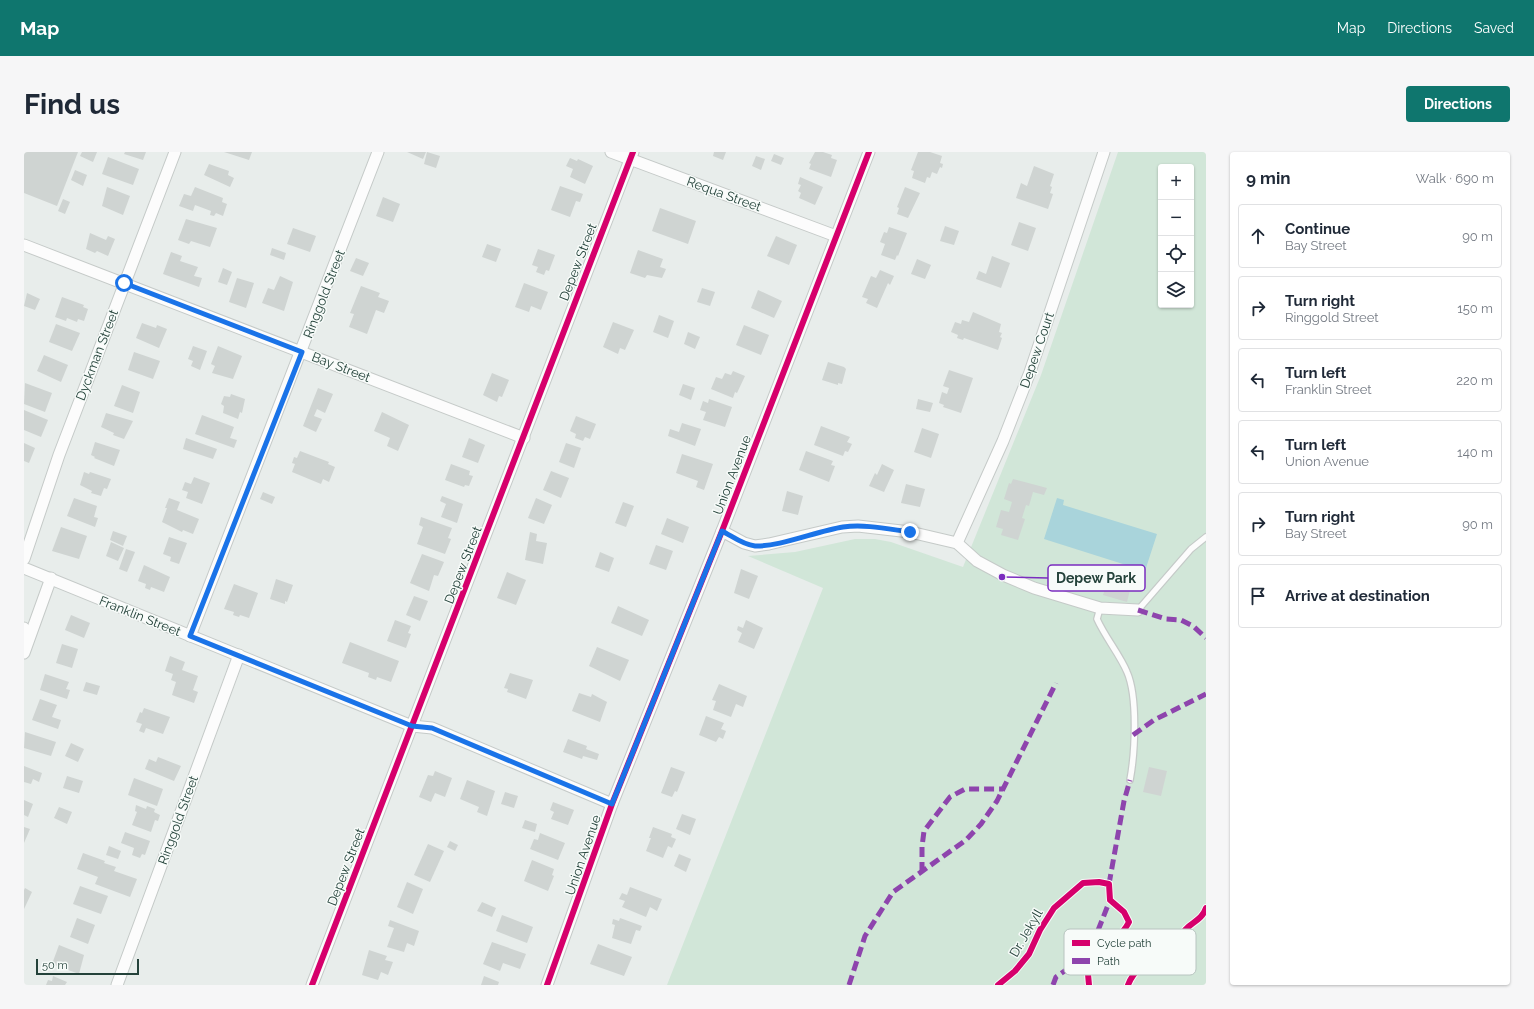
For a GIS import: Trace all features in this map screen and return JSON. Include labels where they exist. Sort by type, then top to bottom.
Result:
[{"type":"street","name":"Dyckman Street","points":[[24,559],[59,455],[175,152]]},
{"type":"street","name":"Ringgold Street","points":[[190,636],[302,352],[378,152]]},
{"type":"street","name":"Requa Street","points":[[611,152],[631,156],[836,236]]},
{"type":"street","name":"Union Avenue","points":[[547,985],[612,804],[722,531],[869,152]]},
{"type":"street","name":"Depew Court","points":[[957,543],[1003,441],[1030,372],[1104,152]]},
{"type":"street","name":"Depew Street","points":[[312,985],[524,438],[597,241],[631,156]]},
{"type":"street","name":"Bay Street","points":[[24,245],[524,438]]},
{"type":"street","points":[[722,531],[744,543],[755,546],[842,527],[858,526],[910,532],[957,543],[978,561],[1003,575],[1034,588],[1100,608],[1138,610]]},
{"type":"street","name":"Franklin Street","points":[[24,568],[412,726],[432,728],[612,804]]},
{"type":"street","points":[[24,651],[51,578]]},
{"type":"street","points":[[24,628],[24,651]]},
{"type":"street","name":"Ringgold Street","points":[[117,985],[239,656]]},
{"type":"lane","points":[[1138,610],[1191,549],[1206,537]]},
{"type":"lane","points":[[1100,608],[1096,619],[1128,673],[1133,693],[1133,762],[1130,780]]},
{"type":"green space","points":[[1118,152],[1206,152],[1206,985],[667,985],[823,588],[748,556],[795,552],[855,539],[875,539],[891,542],[963,567],[1041,375]]},
{"type":"water","points":[[1057,498],[1064,500],[1063,505],[1157,534],[1145,571],[1044,539]]},
{"type":"building","points":[[24,152],[78,152],[57,206],[24,193]]},
{"type":"building","points":[[82,152],[97,152],[93,162],[80,156]]},
{"type":"building","points":[[125,152],[146,152],[143,160],[124,154]]},
{"type":"building","points":[[224,152],[252,152],[249,160]]},
{"type":"building","points":[[407,152],[426,152],[423,159]]},
{"type":"building","points":[[427,152],[440,156],[436,168],[424,164]]},
{"type":"building","points":[[714,152],[726,152],[723,160],[713,156]]},
{"type":"building","points":[[815,152],[823,152],[832,155],[831,158],[837,160],[831,177],[809,169],[811,164],[809,163]]},
{"type":"building","points":[[918,152],[930,152],[942,156],[940,163],[943,164],[942,168],[940,167],[937,174],[932,172],[930,178],[927,177],[925,183],[912,178],[914,171],[911,170]]},
{"type":"building","points":[[774,154],[784,158],[781,165],[771,161]]},
{"type":"building","points":[[756,156],[765,159],[761,170],[752,166]]},
{"type":"building","points":[[108,157],[139,169],[133,185],[102,174]]},
{"type":"building","points":[[570,158],[577,161],[578,159],[593,166],[585,184],[570,177],[573,169],[566,166]]},
{"type":"building","points":[[209,164],[229,171],[228,175],[234,178],[230,187],[204,175]]},
{"type":"building","points":[[1034,166],[1054,174],[1050,186],[1052,187],[1050,193],[1053,194],[1048,209],[1016,198],[1021,183],[1027,186]]},
{"type":"building","points":[[75,170],[87,175],[83,186],[71,180]]},
{"type":"building","points":[[800,177],[823,187],[815,205],[799,198],[801,193],[798,191],[801,185],[798,184]]},
{"type":"building","points":[[560,186],[583,194],[580,202],[576,201],[570,217],[551,210]]},
{"type":"building","points":[[107,187],[130,196],[123,215],[102,206]]},
{"type":"building","points":[[195,187],[223,198],[222,202],[227,204],[223,216],[216,213],[214,216],[210,215],[211,211],[195,205],[193,211],[179,206],[184,194],[191,196]]},
{"type":"building","points":[[905,187],[920,193],[908,218],[897,214],[899,208],[897,207]]},
{"type":"building","points":[[383,197],[400,204],[393,222],[376,216]]},
{"type":"building","points":[[63,199],[70,202],[65,214],[58,211]]},
{"type":"building","points":[[660,208],[696,221],[688,244],[652,231]]},
{"type":"building","points":[[186,219],[217,228],[210,247],[191,241],[189,244],[178,240]]},
{"type":"building","points":[[1019,222],[1036,228],[1028,251],[1011,245]]},
{"type":"building","points":[[945,226],[959,231],[954,245],[940,241]]},
{"type":"building","points":[[889,227],[907,233],[895,260],[881,255],[885,244],[880,242],[884,232],[887,233]]},
{"type":"building","points":[[293,228],[316,236],[310,252],[287,244]]},
{"type":"building","points":[[90,233],[106,240],[108,236],[115,239],[108,256],[97,251],[95,253],[86,249]]},
{"type":"building","points":[[776,236],[797,245],[789,265],[767,256]]},
{"type":"building","points":[[487,244],[501,249],[496,262],[482,257]]},
{"type":"building","points":[[272,248],[286,253],[284,260],[270,255]]},
{"type":"building","points":[[538,249],[555,255],[549,271],[546,270],[544,275],[536,272],[538,267],[532,265]]},
{"type":"building","points":[[638,250],[663,259],[660,267],[666,269],[662,278],[647,275],[645,278],[630,273]]},
{"type":"building","points":[[171,252],[182,256],[180,261],[198,267],[194,276],[202,278],[199,287],[163,274]]},
{"type":"building","points":[[992,256],[1010,263],[1001,288],[976,279],[979,271],[986,274]]},
{"type":"building","points":[[356,258],[369,263],[363,276],[350,271]]},
{"type":"building","points":[[917,259],[931,265],[925,279],[911,274]]},
{"type":"building","points":[[223,268],[232,272],[227,285],[218,282]]},
{"type":"building","points":[[880,270],[894,276],[890,285],[888,283],[877,308],[866,303],[868,299],[862,297],[871,276],[876,278]]},
{"type":"building","points":[[280,276],[293,282],[284,311],[262,303],[268,288],[274,290]]},
{"type":"building","points":[[237,278],[254,283],[246,308],[229,302]]},
{"type":"building","points":[[524,283],[548,292],[541,310],[531,306],[529,312],[515,307]]},
{"type":"building","points":[[361,286],[380,293],[378,297],[389,301],[384,313],[376,310],[367,334],[349,327],[354,314],[350,313]]},
{"type":"building","points":[[702,288],[715,292],[710,306],[697,302]]},
{"type":"building","points":[[758,290],[782,301],[774,318],[751,308]]},
{"type":"building","points":[[27,293],[40,299],[35,310],[24,306]]},
{"type":"building","points":[[62,297],[84,305],[83,307],[88,309],[84,321],[78,319],[77,322],[67,318],[66,321],[55,317]]},
{"type":"building","points":[[973,312],[1001,324],[999,332],[1002,333],[1000,337],[1002,338],[998,350],[964,338],[963,340],[957,338],[958,335],[951,332],[955,322],[961,324],[962,320],[969,322]]},
{"type":"building","points":[[659,315],[674,321],[668,338],[653,332]]},
{"type":"building","points":[[613,322],[634,330],[625,350],[620,348],[618,354],[603,347]]},
{"type":"building","points":[[142,323],[156,328],[157,325],[167,329],[159,348],[136,338]]},
{"type":"building","points":[[56,324],[80,333],[72,351],[49,342]]},
{"type":"building","points":[[744,325],[769,335],[761,355],[736,345]]},
{"type":"building","points":[[688,332],[700,337],[695,349],[684,344]]},
{"type":"building","points":[[193,346],[207,351],[200,370],[191,366],[193,361],[188,359]]},
{"type":"building","points":[[218,346],[242,356],[233,379],[212,373],[215,366],[211,364]]},
{"type":"building","points":[[134,352],[160,361],[153,379],[128,370]]},
{"type":"building","points":[[44,355],[68,365],[61,382],[37,371]]},
{"type":"building","points":[[828,362],[846,369],[842,384],[838,383],[838,385],[822,380]]},
{"type":"building","points":[[949,370],[973,378],[961,413],[943,407],[944,405],[939,403],[942,392],[947,394],[949,388],[943,386]]},
{"type":"building","points":[[733,371],[745,376],[733,398],[711,389],[716,377],[722,379],[725,373],[731,375]]},
{"type":"building","points":[[492,373],[509,380],[502,397],[499,396],[497,402],[483,395]]},
{"type":"building","points":[[25,383],[52,393],[45,412],[24,404]]},
{"type":"building","points":[[683,384],[695,388],[691,400],[679,395]]},
{"type":"building","points":[[122,385],[140,392],[133,413],[114,406]]},
{"type":"building","points":[[318,388],[333,394],[325,413],[317,409],[314,416],[322,419],[316,432],[303,426]]},
{"type":"building","points":[[231,394],[245,399],[242,413],[240,412],[238,419],[223,413],[224,406],[221,404],[224,396],[230,397]]},
{"type":"building","points":[[709,399],[732,407],[725,427],[703,420],[706,412],[700,410],[703,401],[708,403]]},
{"type":"building","points":[[918,399],[933,403],[930,412],[916,409]]},
{"type":"building","points":[[24,410],[48,420],[41,437],[24,430]]},
{"type":"building","points":[[382,412],[409,425],[398,451],[387,446],[390,438],[374,431]]},
{"type":"building","points":[[106,413],[133,421],[124,439],[113,435],[114,433],[101,427]]},
{"type":"building","points":[[202,415],[234,427],[230,438],[237,440],[234,448],[195,434]]},
{"type":"building","points":[[576,416],[596,424],[590,439],[585,437],[583,441],[575,438],[576,434],[570,431]]},
{"type":"building","points":[[682,423],[701,429],[695,446],[668,436],[670,429],[679,432]]},
{"type":"building","points":[[821,426],[850,437],[847,442],[852,444],[848,452],[845,451],[843,456],[814,445]]},
{"type":"building","points":[[922,428],[939,434],[931,458],[914,452]]},
{"type":"building","points":[[186,438],[217,449],[213,459],[183,449]]},
{"type":"building","points":[[469,438],[485,445],[478,463],[462,457]]},
{"type":"building","points":[[95,442],[120,450],[114,466],[94,458],[95,457],[91,455]]},
{"type":"building","points":[[24,443],[35,448],[29,463],[24,461]]},
{"type":"building","points":[[566,443],[581,448],[574,468],[559,462]]},
{"type":"building","points":[[300,451],[329,462],[328,464],[335,467],[329,482],[323,479],[321,484],[292,472],[295,464],[292,463],[294,457],[297,458]]},
{"type":"building","points":[[806,451],[833,461],[831,465],[835,466],[829,482],[799,470]]},
{"type":"building","points":[[682,454],[713,464],[704,490],[696,487],[698,481],[676,473]]},
{"type":"building","points":[[451,464],[470,471],[469,475],[473,476],[469,486],[465,485],[464,487],[445,480]]},
{"type":"building","points":[[882,464],[894,470],[884,492],[869,486],[875,473],[877,475]]},
{"type":"building","points":[[551,471],[569,478],[561,498],[543,490]]},
{"type":"building","points":[[84,472],[89,474],[90,472],[111,479],[107,489],[104,488],[101,496],[91,493],[92,491],[80,485]]},
{"type":"building","points":[[194,477],[210,483],[202,504],[186,498],[188,492],[182,490],[185,482],[191,484]]},
{"type":"building","points":[[1013,479],[1047,488],[1044,495],[1033,492],[1029,506],[1026,505],[1022,518],[1025,519],[1018,540],[1001,535],[1003,529],[996,527],[1001,510],[1009,512],[1012,502],[1004,499],[1009,483],[1011,484]]},
{"type":"building","points":[[906,484],[925,489],[920,507],[901,503]]},
{"type":"building","points":[[787,491],[803,496],[798,515],[782,511]]},
{"type":"building","points":[[263,492],[275,497],[272,504],[260,499]]},
{"type":"building","points":[[442,496],[463,504],[457,523],[441,517],[446,504],[440,501]]},
{"type":"building","points":[[74,498],[97,506],[94,517],[98,518],[95,527],[67,516]]},
{"type":"building","points":[[169,498],[180,502],[177,510],[199,519],[193,534],[183,530],[182,532],[162,522]]},
{"type":"building","points":[[536,498],[552,505],[544,524],[528,518]]},
{"type":"building","points":[[623,502],[634,506],[626,527],[615,523]]},
{"type":"building","points":[[421,517],[452,528],[448,538],[451,539],[445,554],[417,544],[423,527],[419,525]]},
{"type":"building","points":[[667,518],[689,527],[683,543],[661,534]]},
{"type":"building","points":[[61,527],[87,536],[79,559],[52,551]]},
{"type":"building","points":[[113,531],[127,536],[123,546],[110,540]]},
{"type":"building","points":[[530,532],[537,534],[536,541],[547,543],[543,564],[525,560]]},
{"type":"building","points":[[169,537],[187,543],[179,564],[170,561],[171,557],[163,554]]},
{"type":"building","points":[[111,542],[124,548],[118,561],[106,556]]},
{"type":"building","points":[[656,545],[673,551],[666,570],[649,564]]},
{"type":"building","points":[[126,549],[135,552],[127,572],[119,569]]},
{"type":"building","points":[[600,552],[614,558],[609,572],[595,567]]},
{"type":"building","points":[[422,554],[444,562],[438,576],[434,575],[429,591],[410,583]]},
{"type":"building","points":[[144,565],[170,577],[164,592],[151,587],[150,590],[145,588],[146,584],[138,581]]},
{"type":"building","points":[[741,569],[758,576],[749,599],[734,593]]},
{"type":"building","points":[[507,572],[526,580],[516,605],[497,598]]},
{"type":"building","points":[[276,579],[293,585],[285,604],[270,599]]},
{"type":"building","points":[[1107,583],[1130,590],[1127,602],[1103,595]]},
{"type":"building","points":[[234,584],[258,593],[249,618],[240,615],[239,617],[233,615],[234,612],[224,609]]},
{"type":"building","points":[[414,596],[428,601],[420,621],[406,615]]},
{"type":"building","points":[[618,606],[649,620],[642,636],[611,623]]},
{"type":"building","points":[[71,615],[90,623],[84,638],[65,630]]},
{"type":"building","points":[[395,620],[411,626],[408,633],[411,634],[406,648],[387,641]]},
{"type":"building","points":[[746,620],[763,628],[754,649],[738,642],[742,633],[737,630],[738,626],[743,628]]},
{"type":"building","points":[[350,642],[399,661],[391,682],[377,677],[376,680],[368,677],[369,673],[342,663]]},
{"type":"building","points":[[62,644],[78,649],[72,668],[56,663]]},
{"type":"building","points":[[597,647],[629,660],[620,681],[589,666]]},
{"type":"building","points":[[170,656],[185,662],[182,670],[198,676],[193,690],[198,692],[194,703],[172,695],[176,682],[171,680],[173,674],[165,671]]},
{"type":"building","points":[[510,673],[533,680],[526,699],[507,692],[508,689],[504,688]]},
{"type":"building","points":[[45,674],[69,682],[66,689],[70,690],[67,699],[40,690]]},
{"type":"building","points":[[86,682],[100,686],[97,695],[83,691]]},
{"type":"building","points":[[719,684],[747,696],[743,707],[736,704],[731,717],[713,710],[716,701],[712,700]]},
{"type":"building","points":[[579,693],[591,697],[592,694],[607,702],[600,722],[572,711]]},
{"type":"building","points":[[40,699],[57,705],[52,717],[61,720],[58,729],[32,720]]},
{"type":"building","points":[[144,708],[170,717],[163,734],[146,728],[144,733],[139,731],[142,724],[136,722],[140,712],[142,713]]},
{"type":"building","points":[[706,716],[724,723],[721,729],[726,731],[723,739],[719,737],[716,742],[699,735]]},
{"type":"building","points":[[25,732],[56,742],[51,756],[24,748]]},
{"type":"building","points":[[568,739],[587,746],[586,749],[599,754],[597,760],[583,756],[582,759],[563,752]]},
{"type":"building","points":[[71,743],[84,749],[78,762],[65,756]]},
{"type":"building","points":[[158,757],[181,766],[174,781],[145,769],[149,759],[156,762]]},
{"type":"building","points":[[24,766],[42,773],[39,782],[33,779],[31,784],[24,782]]},
{"type":"building","points":[[671,767],[685,772],[677,792],[675,791],[672,797],[661,793]]},
{"type":"building","points":[[1149,767],[1167,771],[1161,796],[1143,792]]},
{"type":"building","points":[[435,771],[452,778],[445,797],[435,793],[431,802],[419,797],[428,775],[433,776]]},
{"type":"building","points":[[67,776],[83,781],[79,793],[63,788]]},
{"type":"building","points":[[134,778],[163,789],[157,806],[128,795]]},
{"type":"building","points":[[467,780],[495,791],[487,816],[477,812],[479,807],[460,799]]},
{"type":"building","points":[[505,792],[518,796],[514,808],[501,804]]},
{"type":"building","points":[[24,800],[33,804],[28,817],[24,815]]},
{"type":"building","points":[[553,802],[574,810],[568,825],[551,819],[554,812],[550,810]]},
{"type":"building","points":[[136,805],[146,809],[147,806],[155,809],[154,812],[160,815],[158,821],[155,820],[151,832],[132,825],[137,812],[135,811]]},
{"type":"building","points":[[59,807],[72,812],[67,824],[54,818]]},
{"type":"building","points":[[682,814],[696,819],[690,835],[676,829]]},
{"type":"building","points":[[525,820],[537,824],[535,832],[522,828]]},
{"type":"building","points":[[24,827],[30,829],[24,843]]},
{"type":"building","points":[[653,827],[672,834],[671,837],[676,839],[672,848],[668,846],[663,858],[646,851]]},
{"type":"building","points":[[125,832],[150,841],[145,855],[142,854],[140,858],[132,855],[134,848],[121,843]]},
{"type":"building","points":[[540,833],[565,843],[558,860],[530,849],[534,839],[538,840]]},
{"type":"building","points":[[450,841],[458,845],[455,851],[447,847]]},
{"type":"building","points":[[428,844],[444,851],[430,882],[414,875]]},
{"type":"building","points":[[109,846],[121,851],[118,859],[106,855]]},
{"type":"building","points":[[83,853],[105,861],[104,863],[116,867],[114,871],[137,879],[130,897],[95,884],[98,877],[77,869]]},
{"type":"building","points":[[679,854],[691,859],[686,872],[674,866]]},
{"type":"building","points":[[532,860],[554,869],[552,875],[554,876],[548,891],[524,881]]},
{"type":"building","points":[[407,882],[423,889],[413,914],[397,907]]},
{"type":"building","points":[[80,886],[108,896],[101,914],[73,904]]},
{"type":"building","points":[[630,887],[662,899],[657,911],[650,907],[646,917],[622,907],[625,901],[619,899],[622,893],[627,895]]},
{"type":"building","points":[[25,888],[32,892],[24,909],[24,890]]},
{"type":"building","points":[[482,902],[496,908],[492,917],[477,911]]},
{"type":"building","points":[[502,915],[533,927],[527,943],[496,931]]},
{"type":"building","points":[[77,918],[95,925],[88,944],[70,937]]},
{"type":"building","points":[[620,918],[642,926],[640,931],[636,930],[631,944],[612,938],[615,925],[612,924],[613,919],[619,921]]},
{"type":"building","points":[[390,920],[419,931],[414,946],[407,943],[404,952],[387,947],[394,928],[388,926]]},
{"type":"building","points":[[492,942],[526,954],[520,969],[503,963],[500,971],[483,964]]},
{"type":"building","points":[[598,944],[632,957],[624,976],[590,964]]},
{"type":"building","points":[[59,945],[84,955],[79,974],[52,964]]},
{"type":"building","points":[[369,950],[387,956],[385,960],[393,962],[388,975],[381,972],[378,980],[362,975]]},
{"type":"building","points":[[53,976],[67,982],[65,985],[46,985],[48,980],[52,981]]},
{"type":"building","points":[[484,976],[499,982],[498,985],[481,985]]},
{"type":"marked path","points":[[1138,610],[1166,619],[1181,620],[1193,626],[1206,638]]},
{"type":"marked path","points":[[849,985],[865,936],[893,892],[966,840],[981,824],[997,801],[1056,683]]},
{"type":"marked path","points":[[1133,735],[1154,720],[1206,694]]},
{"type":"marked path","points":[[1109,884],[1124,801],[1130,780]]},
{"type":"marked path","points":[[922,872],[922,847],[924,831],[950,797],[965,789],[1003,789]]},
{"type":"marked path","points":[[1099,929],[1110,900]]},
{"type":"marked path","points":[[1053,985],[1056,977],[1064,971]]},
{"type":"cycle path","points":[[312,985],[633,152]]},
{"type":"cycle path","points":[[547,985],[612,804],[722,531],[869,152]]},
{"type":"cycle path","name":"Dr. Jekyll","points":[[998,985],[1015,971],[1029,954],[1040,930],[1054,908],[1083,883],[1099,882],[1109,884],[1110,900],[1124,912],[1129,922],[1125,929]]},
{"type":"cycle path","points":[[1186,929],[1202,915],[1206,908]]},
{"type":"cycle path","name":"Dr. Jekyll","points":[[1088,975],[1089,985]]},
{"type":"cycle path","points":[[1128,985],[1134,975]]},
{"type":"place","name":"Depew Park","points":[[1002,577]]},
{"type":"route","points":[[124,283],[302,352],[190,636],[412,726],[432,728],[612,804],[722,531],[744,543],[755,546],[842,527],[858,526],[910,532]]}]
